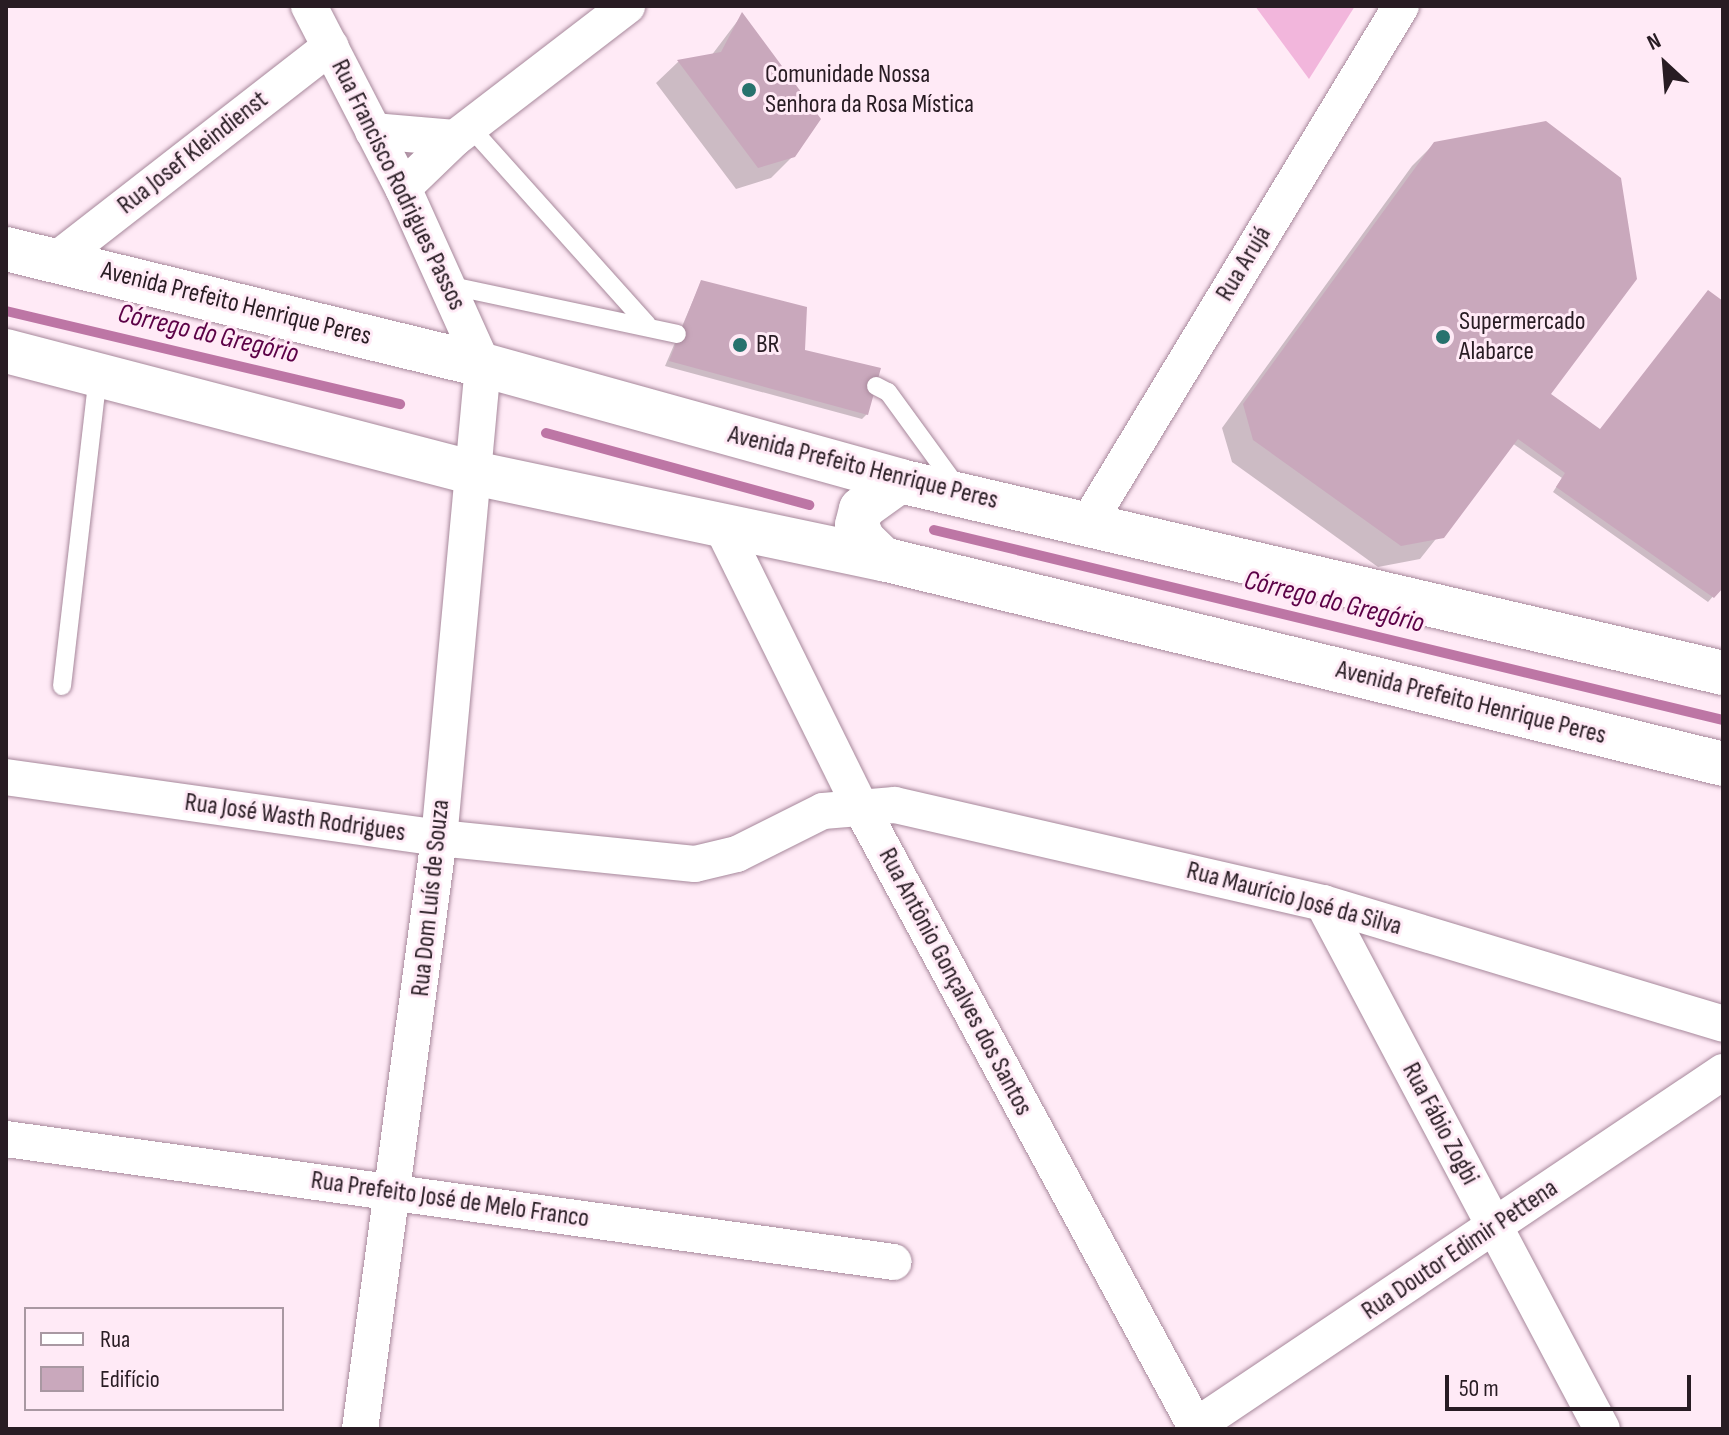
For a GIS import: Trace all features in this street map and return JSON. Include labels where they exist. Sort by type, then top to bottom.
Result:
[{"type":"highway","name":"Avenida Prefeito Henrique Peres","points":[[6,249],[483,365],[900,481],[1723,673]]},
{"type":"highway","name":"Avenida Prefeito Henrique Peres","points":[[6,351],[469,472],[723,529],[883,559],[1723,764]]},
{"type":"highway","points":[[883,559],[863,540],[859,517],[871,497],[900,481]]},
{"type":"street","name":"Rua Francisco Rodrigues Passos","points":[[309,6],[403,188],[483,365]]},
{"type":"street","points":[[403,188],[463,133],[627,6]]},
{"type":"street","name":"Rua Arujá","points":[[1088,523],[1401,6]]},
{"type":"street","name":"Rua Josef Kleindienst","points":[[56,260],[331,46]]},
{"type":"street","points":[[373,131],[463,133]]},
{"type":"street","name":"Rua Dom Luís de Souza","points":[[360,1429],[396,1192],[439,838],[469,472],[483,365]]},
{"type":"street","name":"Rua Antônio Gonçalves dos Santos","points":[[723,529],[859,804],[1197,1428]]},
{"type":"street","name":"Rua José Wasth Rodrigues","points":[[6,777],[439,838],[716,862],[823,811],[859,804]]},
{"type":"street","name":"Rua Maurício José da Silva","points":[[859,804],[924,810],[1323,903],[1723,1024]]},
{"type":"street","name":"Rua Fábio Zogbi","points":[[1323,903],[1602,1429]]},
{"type":"street","name":"Rua Doutor Edimir Pettena","points":[[1197,1428],[1723,1072]]},
{"type":"street","name":"Rua Prefeito José de Melo Franco","points":[[6,1139],[894,1262]]},
{"type":"lane","points":[[463,133],[647,324]]},
{"type":"lane","points":[[447,285],[647,324],[677,334]]},
{"type":"lane","points":[[62,686],[98,375]]},
{"type":"lane","points":[[876,386],[888,392],[963,495]]},
{"type":"shaded area","points":[[1255,6],[1355,6],[1309,79]]},
{"type":"building","name":"Comunidade Nossa Senhora da Rosa Mística","points":[[742,12],[821,119],[795,157],[758,168],[677,60],[721,52]]},
{"type":"building","name":"Supermercado Alabarce","points":[[1546,121],[1621,178],[1637,279],[1551,394],[1600,429],[1708,290],[1723,301],[1723,588],[1714,598],[1556,487],[1565,473],[1518,439],[1444,538],[1401,546],[1253,440],[1243,404],[1434,142]]},
{"type":"building","name":"BR","points":[[701,280],[807,307],[805,350],[881,368],[868,415],[669,361]]},
{"type":"waterway","name":"Córrego do Gregório","points":[[6,311],[400,404]]},
{"type":"waterway","name":"Córrego do Gregório","points":[[546,433],[809,505]]},
{"type":"waterway","name":"Córrego do Gregório","points":[[934,530],[1723,720]]},
{"type":"place","name":"Comunidade Nossa Senhora da Rosa Mística","points":[[749,90]]},
{"type":"place","name":"Supermercado Alabarce","points":[[1443,337]]},
{"type":"place","name":"BR","points":[[740,345]]}]
